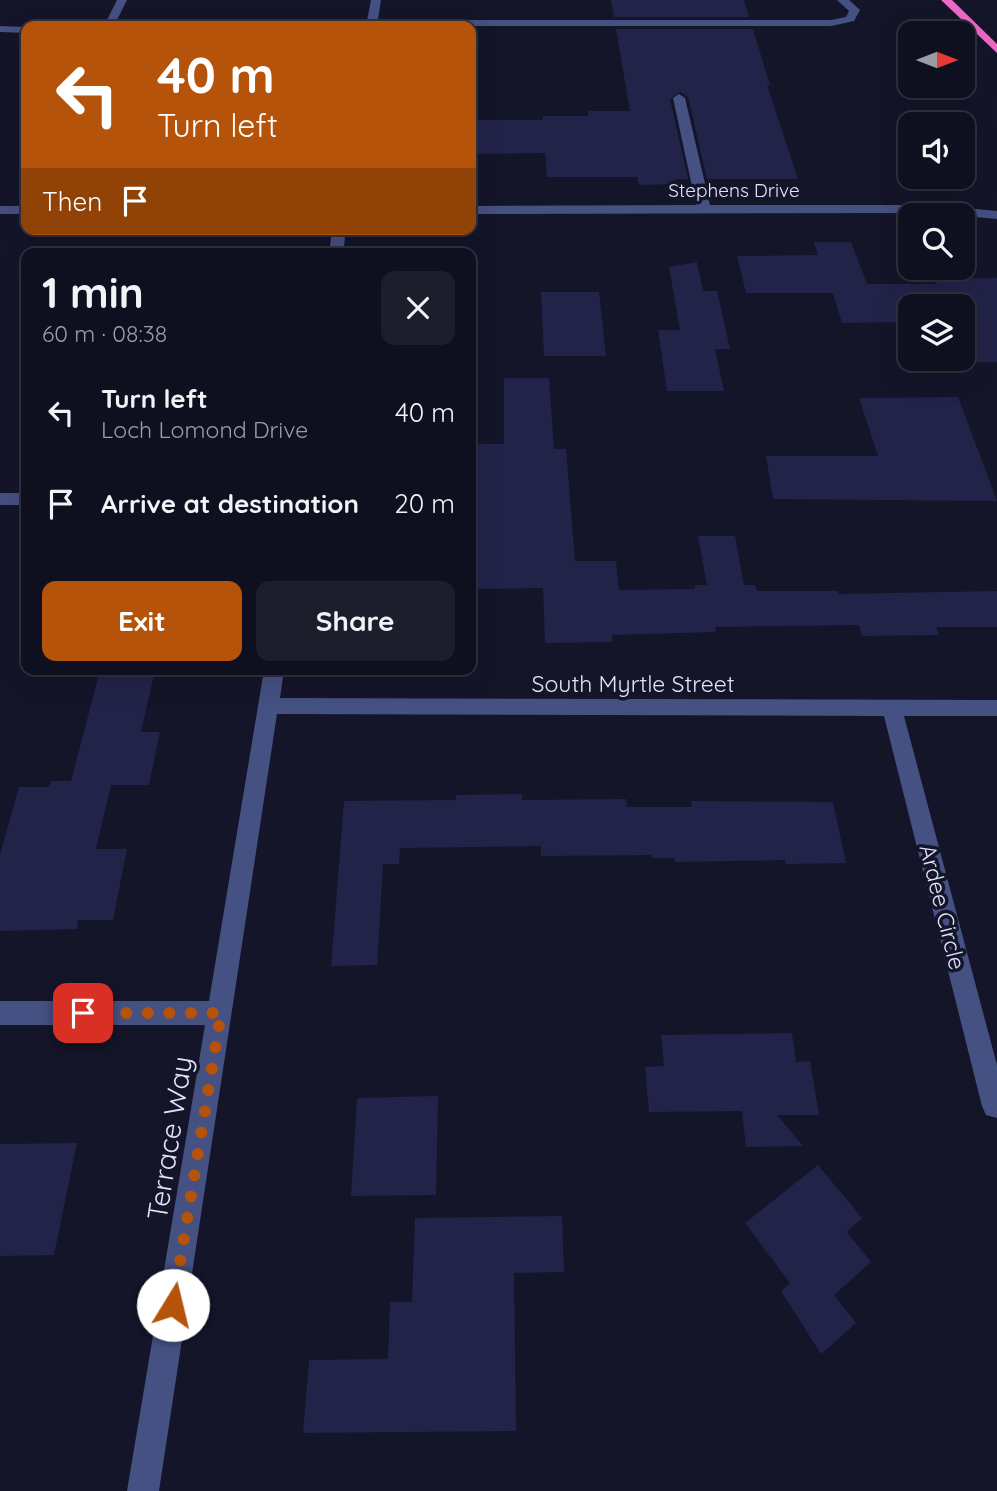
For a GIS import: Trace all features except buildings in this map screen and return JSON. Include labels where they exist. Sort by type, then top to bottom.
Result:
[{"type":"highway","points":[[946,0],[997,50]]},
{"type":"street","points":[[112,21],[122,0]]},
{"type":"street","points":[[372,21],[376,0]]},
{"type":"street","points":[[476,25],[831,23],[850,19],[855,10],[842,0]]},
{"type":"street","points":[[0,30],[21,30]]},
{"type":"street","points":[[679,98],[704,209]]},
{"type":"street","name":"Stephens Drive","points":[[476,210],[933,209],[997,215]]},
{"type":"street","points":[[0,210],[21,210]]},
{"type":"street","points":[[0,499],[21,499]]},
{"type":"street","name":"Terrace Way","points":[[143,1491],[273,675]]},
{"type":"street","name":"South Myrtle Street","points":[[269,706],[997,708]]},
{"type":"street","name":"Ardee Circle","points":[[892,708],[995,1106]]},
{"type":"street","points":[[0,1013],[221,1013]]},
{"type":"route","points":[[83,1013],[221,1013],[173,1305]]}]
